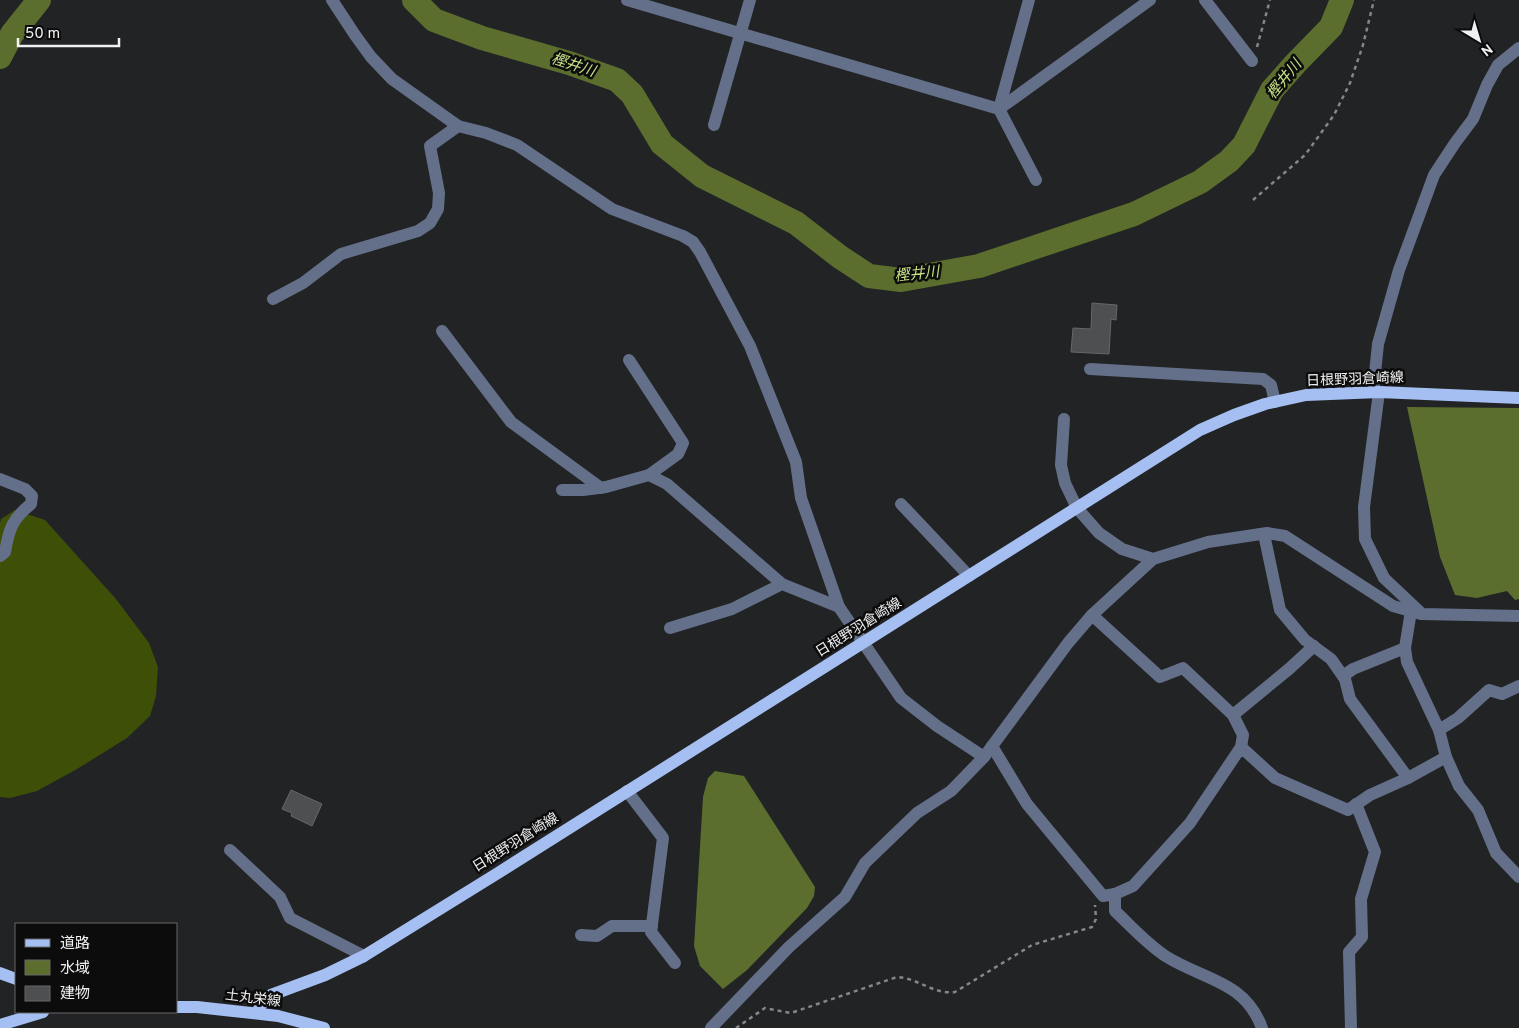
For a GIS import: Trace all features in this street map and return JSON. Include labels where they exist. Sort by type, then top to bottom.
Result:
[{"type":"main road","name":"日根野羽倉崎線","points":[[257,1013],[263,1001],[271,995],[324,975],[364,956],[1200,430],[1234,415],[1275,402],[1306,395],[1376,392],[1519,398]]},
{"type":"main road","points":[[0,973],[15,979]]},
{"type":"main road","name":"土丸栄線","points":[[178,1007],[197,1007],[278,1016],[324,1028]]},
{"type":"main road","points":[[0,1025],[40,1013]]},
{"type":"street","points":[[627,0],[999,109]]},
{"type":"street","points":[[714,125],[750,0]]},
{"type":"street","points":[[1030,0],[999,109],[1036,180]]},
{"type":"street","points":[[999,109],[1150,0]]},
{"type":"street","points":[[1205,0],[1252,61]]},
{"type":"street","points":[[331,2],[371,57],[392,79],[458,126],[486,133],[517,145],[612,209],[683,236],[693,242],[750,346],[796,462],[801,498],[838,607],[901,698],[937,726],[984,757]]},
{"type":"street","points":[[1416,612],[1384,578],[1365,539],[1364,507],[1376,392],[1378,344],[1399,270],[1434,176],[1473,119],[1487,85],[1498,65],[1519,48]]},
{"type":"street","points":[[273,298],[303,282],[341,254],[418,232],[430,223],[438,209],[439,193],[430,146],[458,126]]},
{"type":"street","points":[[442,331],[511,422],[601,488]]},
{"type":"street","points":[[562,490],[601,488],[649,474],[678,454],[683,443],[629,360]]},
{"type":"street","points":[[1090,368],[1263,379],[1271,385],[1275,402]]},
{"type":"street","points":[[1064,419],[1061,465],[1065,483],[1077,508],[1099,533],[1122,549],[1153,559]]},
{"type":"street","points":[[649,474],[666,484],[782,584],[838,607]]},
{"type":"street","points":[[0,479],[25,489],[32,496],[31,504],[17,515],[12,524],[5,552],[0,556]]},
{"type":"street","points":[[901,504],[969,576]]},
{"type":"street","points":[[1264,534],[1280,610],[1305,640],[1331,659],[1343,676],[1350,698],[1408,778]]},
{"type":"street","points":[[711,1028],[789,947],[845,897],[865,863],[917,813],[951,791],[984,757],[1068,643],[1092,615],[1153,559],[1208,542],[1264,534],[1285,536],[1393,606],[1416,612],[1519,616]]},
{"type":"street","points":[[670,628],[732,609],[782,584]]},
{"type":"street","points":[[1416,612],[1405,648],[1407,662],[1439,730],[1446,757],[1459,786],[1478,810],[1496,853],[1519,877]]},
{"type":"street","points":[[1092,615],[1160,676],[1183,668],[1233,715],[1244,735],[1241,748],[1190,823],[1133,886],[1109,895]]},
{"type":"street","points":[[1233,715],[1314,646]]},
{"type":"street","points":[[1343,676],[1405,648]]},
{"type":"street","points":[[1439,730],[1458,718],[1489,690],[1502,694],[1519,686]]},
{"type":"street","points":[[992,746],[1026,804],[1109,895],[1115,910],[1166,957],[1228,986],[1243,996],[1262,1028]]},
{"type":"street","points":[[1241,748],[1275,778],[1348,810],[1370,795],[1408,778],[1446,757]]},
{"type":"street","points":[[627,791],[663,838],[651,932],[675,963]]},
{"type":"street","points":[[1351,1028],[1349,952],[1362,937],[1360,899],[1376,852],[1356,804]]},
{"type":"street","points":[[230,850],[280,897],[290,918],[364,956]]},
{"type":"street","points":[[581,934],[597,936],[612,926],[652,926]]},
{"type":"path","points":[[1252,61],[1270,0]]},
{"type":"path","points":[[1253,200],[1305,155],[1334,116],[1350,83],[1363,45],[1374,0]]},
{"type":"path","points":[[736,1028],[765,1008],[791,1013],[897,977],[908,977],[944,994],[955,992],[1032,945],[1092,927],[1096,919],[1094,902],[1109,895]]},
{"type":"shaded area","points":[[15,510],[45,520],[116,599],[149,643],[158,667],[156,696],[150,716],[127,738],[37,791],[10,798],[0,797],[0,523],[1,519]]},
{"type":"water","points":[[1407,407],[1519,408],[1519,599],[1515,600],[1507,591],[1477,598],[1455,595],[1440,557]]},
{"type":"water","points":[[715,771],[744,776],[815,887],[814,896],[807,908],[747,970],[723,989],[700,966],[694,946],[703,797],[708,778]]},
{"type":"building","points":[[1092,303],[1117,305],[1116,320],[1111,319],[1109,354],[1071,352],[1073,328],[1091,329]]},
{"type":"building","points":[[291,790],[322,804],[312,826],[291,816],[292,813],[282,809]]},
{"type":"waterway","name":"樫井川","points":[[0,57],[12,34],[39,0]]},
{"type":"waterway","name":"樫井川","points":[[414,0],[434,20],[482,38],[569,63],[617,80],[632,94],[662,144],[702,176],[796,223],[840,257],[869,276],[901,280],[979,266],[1134,214],[1200,182],[1229,161],[1244,145],[1272,90],[1331,27],[1342,0]]}]
